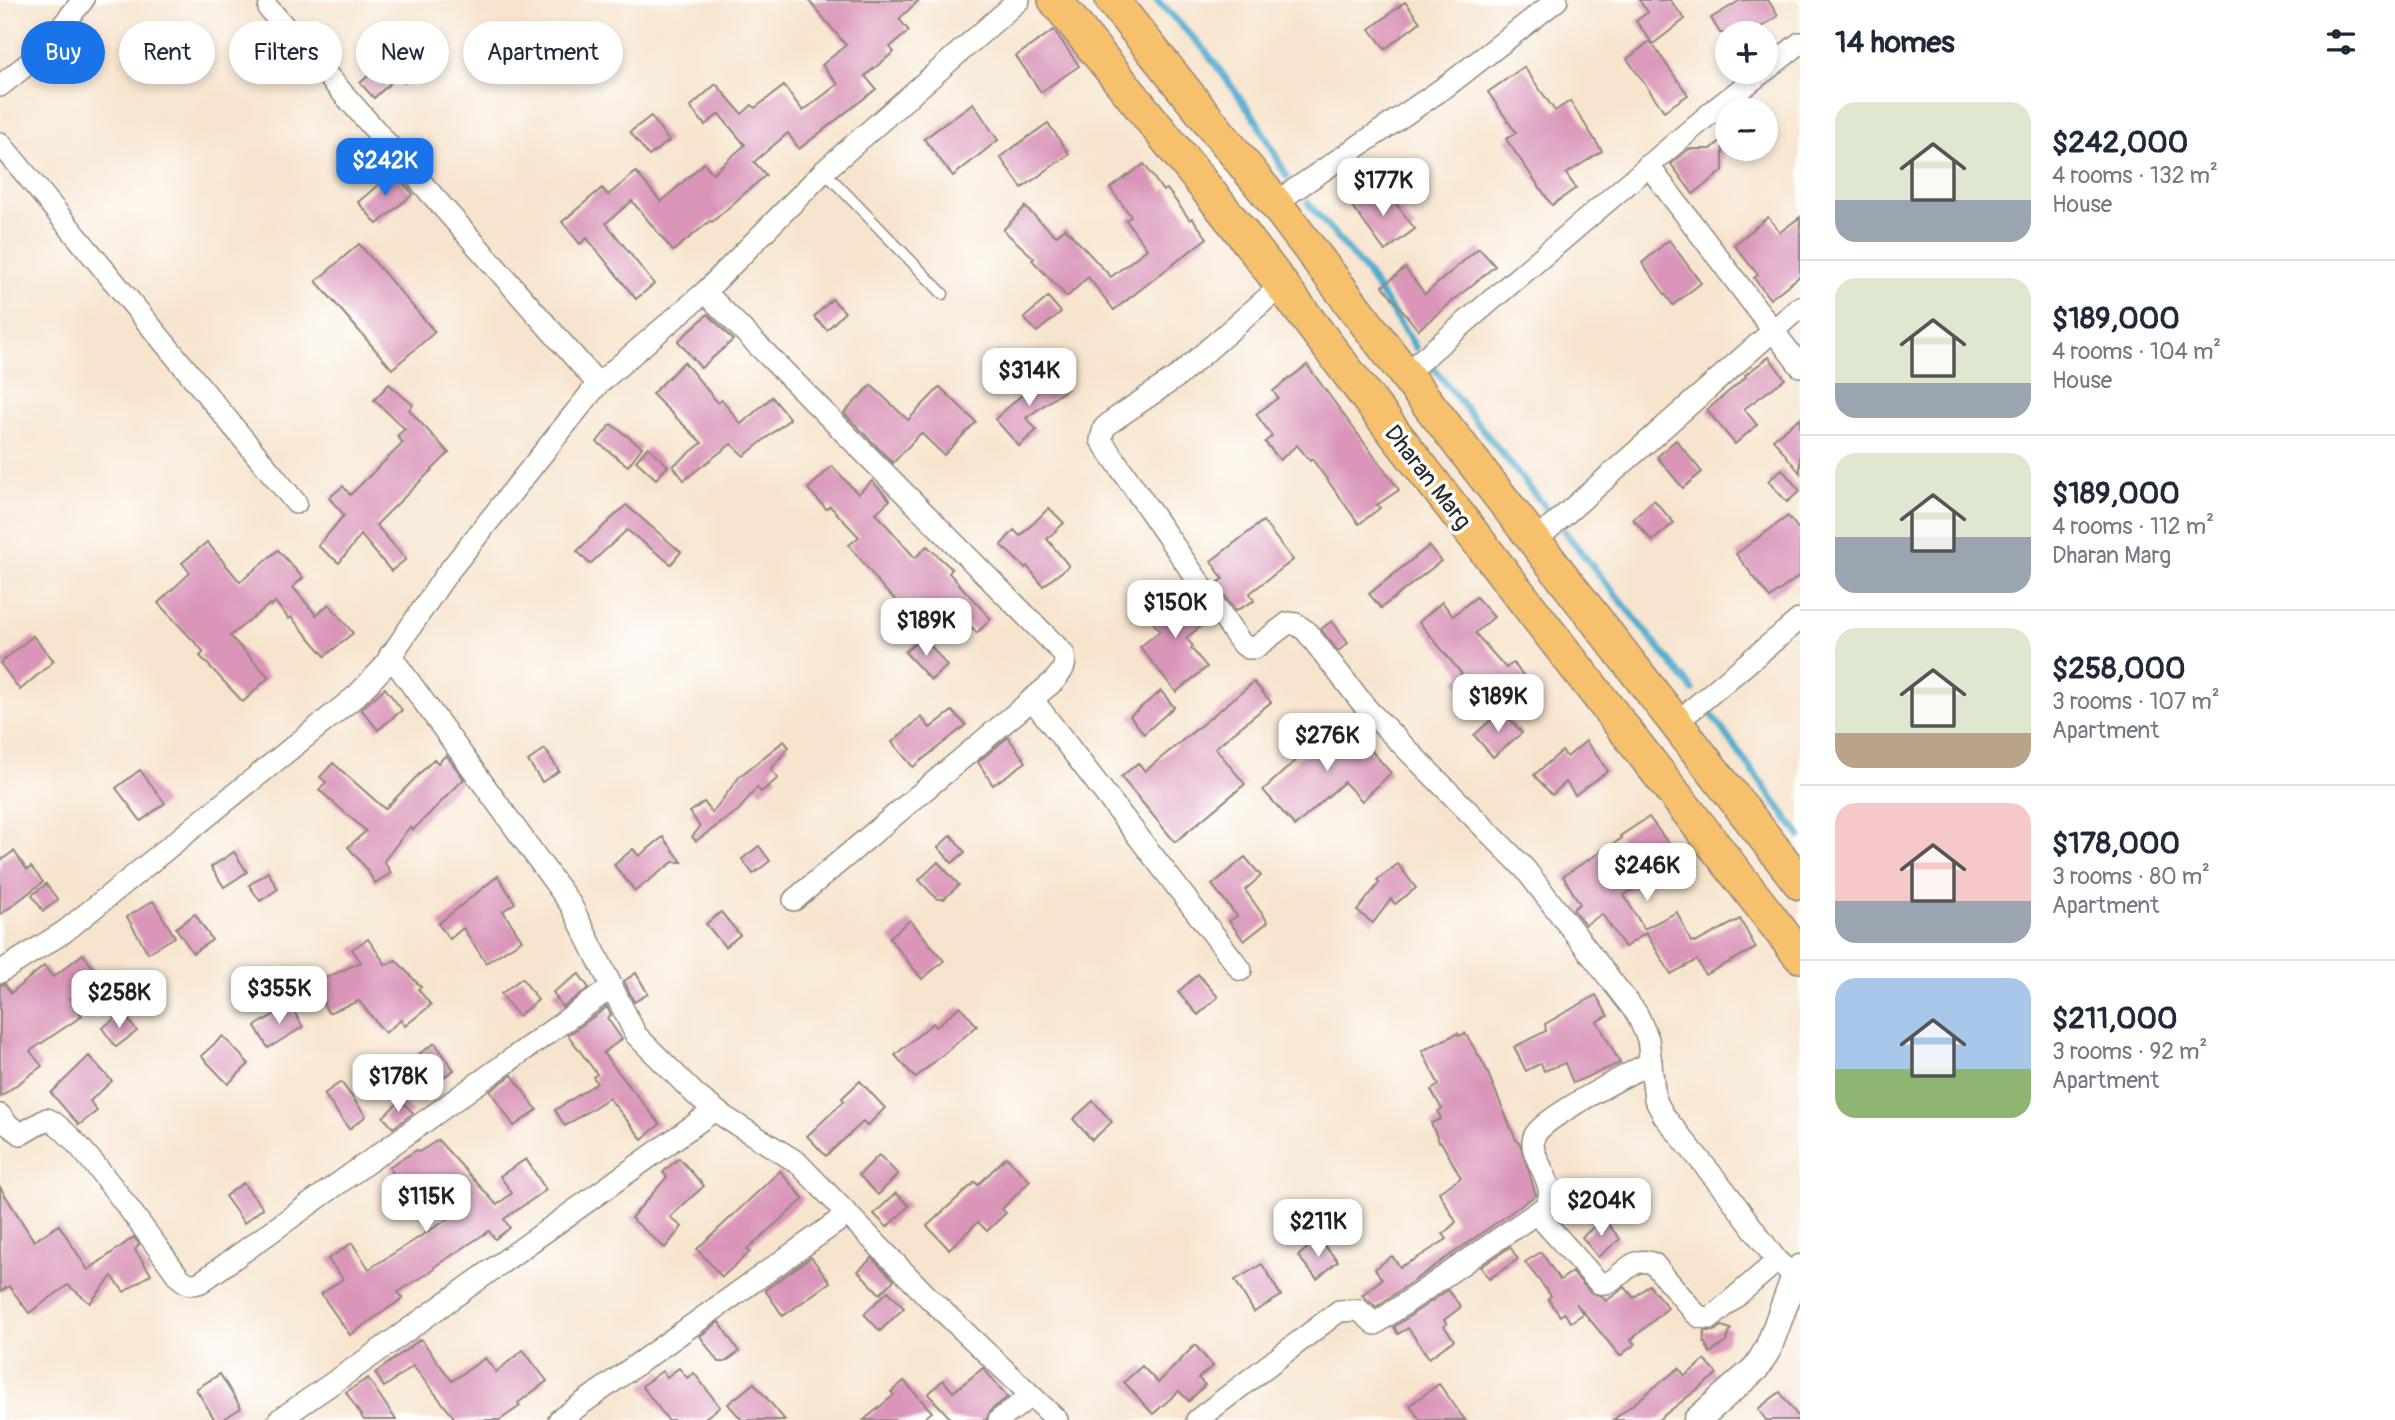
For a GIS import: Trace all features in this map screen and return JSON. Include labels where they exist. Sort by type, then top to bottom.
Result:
[{"type":"main road","name":"Dharan Marg","points":[[1055,0],[1282,285],[1800,956]]},
{"type":"main road","name":"Dharan Marg","points":[[1112,0],[1275,203],[1800,883]]},
{"type":"street","points":[[0,86],[40,54],[83,0]]},
{"type":"street","points":[[0,972],[64,932],[356,696],[382,669],[445,576],[598,384],[705,292],[824,171],[1019,0]]},
{"type":"street","points":[[1275,203],[1448,85],[1557,0]]},
{"type":"street","points":[[269,9],[598,384]]},
{"type":"street","points":[[1778,60],[1800,43]]},
{"type":"street","points":[[1405,374],[1748,84]]},
{"type":"street","points":[[0,143],[296,503]]},
{"type":"street","points":[[1648,166],[1800,366]]},
{"type":"street","points":[[1282,285],[1178,376],[1112,421],[1104,428],[1101,439],[1244,646],[1255,648],[1289,623],[1300,626],[1367,709],[1525,869],[1637,1014],[1648,1040],[1655,1098],[1664,1116],[1791,1268]]},
{"type":"street","points":[[705,292],[1065,658],[1061,673],[1032,699],[794,900]]},
{"type":"street","points":[[1534,541],[1800,307]]},
{"type":"street","points":[[1677,722],[1800,619]]},
{"type":"street","points":[[390,655],[571,905],[636,1035],[696,1095],[715,1110],[797,1162],[929,1298],[1057,1420]]},
{"type":"street","points":[[1032,699],[1241,970]]},
{"type":"street","points":[[0,1115],[21,1134],[47,1119],[56,1123],[121,1199],[179,1278],[186,1284],[194,1285],[612,987]]},
{"type":"street","points":[[1197,1420],[1339,1311],[1359,1310],[1375,1324],[1536,1213],[1548,1203],[1547,1180],[1532,1144],[1541,1126],[1651,1062]]},
{"type":"street","points":[[279,1420],[715,1110]]},
{"type":"street","points":[[1536,1213],[1599,1283],[1606,1284],[1636,1262],[1648,1261],[1654,1264],[1695,1313],[1707,1319],[1791,1268]]},
{"type":"street","points":[[559,1420],[848,1214]]},
{"type":"street","points":[[1697,1420],[1756,1368],[1768,1349],[1791,1268]]},
{"type":"street","points":[[999,1420],[1031,1396]]},
{"type":"lane","points":[[824,171],[943,294]]},
{"type":"building","points":[[808,0],[919,0],[899,19],[909,31],[890,47],[894,52],[865,76],[876,89],[799,149],[788,133],[754,162],[766,175],[712,222],[673,251],[632,201],[606,223],[654,284],[636,299],[587,238],[580,244],[562,222],[602,188],[608,195],[636,172],[661,202],[704,163],[713,173],[745,145],[719,114],[705,125],[690,107],[716,84],[742,114],[752,105],[755,108],[784,86],[803,111],[838,84],[822,65],[846,45]]},
{"type":"building","points":[[1639,0],[1670,0],[1685,19],[1653,44],[1636,21],[1648,12]]},
{"type":"building","points":[[1741,0],[1768,0],[1778,16],[1770,21],[1715,21],[1715,25],[1711,18]]},
{"type":"building","points":[[1405,2],[1420,22],[1385,49],[1370,29]]},
{"type":"building","points":[[1054,30],[1079,66],[1041,92],[1016,56]]},
{"type":"building","points":[[1650,41],[1688,95],[1664,111],[1627,59]]},
{"type":"building","points":[[1524,67],[1555,111],[1570,101],[1602,151],[1566,174],[1576,188],[1552,205],[1506,139],[1516,133],[1488,92]]},
{"type":"building","points":[[361,84],[389,84],[374,98]]},
{"type":"building","points":[[973,103],[998,140],[953,176],[924,139]]},
{"type":"building","points":[[651,116],[669,141],[649,156],[630,132]]},
{"type":"building","points":[[1048,123],[1069,154],[1022,188],[1000,157]]},
{"type":"building","points":[[1715,146],[1715,161],[1723,161],[1723,171],[1693,194],[1671,164],[1689,149],[1711,149]]},
{"type":"building","points":[[1144,164],[1163,191],[1167,189],[1207,238],[1114,310],[1088,277],[1067,297],[1032,260],[1034,258],[1003,230],[1025,207],[1056,236],[1065,228],[1111,277],[1147,249],[1126,220],[1131,216],[1110,188]]},
{"type":"building","points":[[394,172],[413,194],[377,224],[358,202]]},
{"type":"building","points":[[1381,184],[1415,229],[1385,251],[1352,206]]},
{"type":"building","points":[[1768,217],[1780,232],[1800,217],[1800,276],[1770,299],[1754,278],[1758,275],[1734,245]]},
{"type":"building","points":[[1669,240],[1701,283],[1673,305],[1642,263]]},
{"type":"building","points":[[359,244],[435,332],[392,369],[316,281]]},
{"type":"building","points":[[1479,248],[1495,266],[1418,330],[1383,286],[1405,268],[1425,294]]},
{"type":"building","points":[[1048,297],[1061,312],[1037,332],[1024,318]]},
{"type":"building","points":[[832,299],[845,312],[827,330],[814,317]]},
{"type":"building","points":[[708,314],[733,340],[701,368],[678,341]]},
{"type":"building","points":[[1769,357],[1785,379],[1744,409],[1757,425],[1735,444],[1707,410]]},
{"type":"building","points":[[684,362],[718,403],[722,400],[741,424],[772,397],[790,419],[744,456],[731,444],[684,480],[673,466],[702,443],[652,394]]},
{"type":"building","points":[[1307,365],[1399,490],[1377,505],[1380,508],[1359,524],[1312,459],[1310,461],[1297,445],[1280,460],[1265,442],[1272,436],[1256,414],[1278,398],[1273,391]]},
{"type":"building","points":[[1055,372],[1067,389],[1026,418],[1037,430],[1019,446],[995,419],[1023,394]]},
{"type":"building","points":[[389,384],[413,405],[409,410],[449,453],[376,525],[406,559],[391,571],[361,535],[339,563],[318,546],[344,515],[329,498],[343,486],[350,495],[403,443],[397,436],[405,429],[374,400]]},
{"type":"building","points":[[871,385],[908,420],[940,387],[976,422],[944,455],[921,433],[893,463],[844,413]]},
{"type":"building","points":[[1800,418],[1800,473],[1773,439]]},
{"type":"building","points":[[611,424],[642,447],[628,466],[597,442]]},
{"type":"building","points":[[1676,440],[1702,472],[1683,488],[1657,457]]},
{"type":"building","points":[[648,447],[668,466],[656,479],[636,461]]},
{"type":"building","points":[[832,466],[858,494],[872,481],[890,500],[876,513],[915,558],[927,546],[952,569],[949,573],[991,619],[977,633],[963,619],[940,641],[885,590],[849,545],[859,537],[830,506],[826,509],[808,489]]},
{"type":"building","points":[[1782,469],[1800,491],[1787,502],[1768,481]]},
{"type":"building","points":[[1654,500],[1674,523],[1652,541],[1633,519]]},
{"type":"building","points":[[626,505],[681,552],[671,564],[627,530],[590,564],[577,551]]},
{"type":"building","points":[[1049,508],[1064,523],[1047,539],[1069,566],[1043,586],[1027,566],[1025,568],[1001,545],[1014,530],[1020,536]]},
{"type":"building","points":[[1788,516],[1800,531],[1800,575],[1770,598],[1736,554]]},
{"type":"building","points":[[1263,521],[1293,560],[1250,593],[1254,601],[1235,611],[1216,584],[1223,579],[1211,561]]},
{"type":"building","points":[[207,542],[240,582],[278,550],[303,578],[293,587],[316,615],[329,604],[353,633],[325,656],[291,617],[289,619],[275,602],[271,606],[270,604],[230,636],[269,677],[243,702],[200,656],[204,652],[158,603],[190,573],[182,563]]},
{"type":"building","points":[[1429,546],[1441,561],[1381,608],[1369,594]]},
{"type":"building","points":[[1175,590],[1187,605],[1195,599],[1209,620],[1186,638],[1207,667],[1176,692],[1140,647],[1160,631],[1145,613]]},
{"type":"building","points":[[1476,597],[1494,617],[1475,633],[1506,668],[1513,663],[1528,681],[1488,716],[1455,681],[1462,674],[1419,622],[1442,602],[1453,616]]},
{"type":"building","points":[[1332,621],[1348,643],[1338,651],[1321,629]]},
{"type":"building","points":[[33,636],[54,661],[20,690],[0,663]]},
{"type":"building","points":[[923,636],[947,666],[931,680],[905,652]]},
{"type":"building","points":[[1254,682],[1271,702],[1215,748],[1245,784],[1175,842],[1121,777],[1138,763],[1145,771]]},
{"type":"building","points":[[385,688],[402,710],[378,730],[361,709]]},
{"type":"building","points":[[1161,691],[1174,707],[1144,734],[1130,716]]},
{"type":"building","points":[[1502,710],[1522,733],[1493,757],[1474,735]]},
{"type":"building","points":[[952,711],[966,725],[913,767],[892,742],[921,717],[930,728]]},
{"type":"building","points":[[1343,718],[1391,773],[1362,801],[1344,782],[1295,826],[1263,790]]},
{"type":"building","points":[[1008,737],[1026,762],[993,785],[978,762]]},
{"type":"building","points":[[784,741],[789,747],[771,769],[778,778],[761,792],[757,787],[739,810],[696,841],[692,837],[700,827],[690,812],[704,802],[712,813],[740,776]]},
{"type":"building","points":[[1586,741],[1608,771],[1575,795],[1566,782],[1552,795],[1534,775],[1562,751],[1567,757]]},
{"type":"building","points":[[545,749],[559,771],[542,782],[528,761]]},
{"type":"building","points":[[446,755],[464,779],[413,830],[410,827],[384,861],[391,873],[375,883],[348,847],[366,831],[319,790],[326,782],[320,777],[333,763],[385,809],[434,759],[438,763]]},
{"type":"building","points":[[140,770],[165,803],[141,821],[116,788]]},
{"type":"building","points":[[1649,817],[1674,851],[1656,862],[1663,872],[1624,895],[1644,929],[1677,912],[1691,942],[1695,943],[1740,919],[1756,948],[1705,975],[1697,960],[1671,974],[1646,933],[1625,947],[1602,914],[1585,925],[1573,909],[1580,904],[1563,876]]},
{"type":"building","points":[[951,835],[965,852],[952,863],[938,847]]},
{"type":"building","points":[[663,837],[682,862],[673,862],[635,891],[614,865],[633,849],[639,856]]},
{"type":"building","points":[[759,846],[770,861],[753,874],[742,859]]},
{"type":"building","points":[[14,851],[27,870],[31,867],[43,882],[0,915],[0,861]]},
{"type":"building","points":[[234,852],[247,872],[224,887],[211,867]]},
{"type":"building","points":[[1245,857],[1261,876],[1245,890],[1268,922],[1244,941],[1229,921],[1237,916],[1212,885]]},
{"type":"building","points":[[938,862],[959,885],[944,899],[937,899],[919,880]]},
{"type":"building","points":[[1398,864],[1416,888],[1395,904],[1391,899],[1373,923],[1357,911],[1379,883],[1377,880]]},
{"type":"building","points":[[268,872],[278,889],[260,901],[249,885]]},
{"type":"building","points":[[498,876],[515,903],[503,911],[522,940],[486,963],[463,928],[450,939],[438,924]]},
{"type":"building","points":[[46,884],[58,900],[43,911],[32,895]]},
{"type":"building","points":[[153,901],[175,937],[148,953],[127,917]]},
{"type":"building","points":[[721,912],[740,935],[725,947],[706,924]]},
{"type":"building","points":[[195,914],[212,940],[193,953],[176,928]]},
{"type":"building","points":[[910,920],[944,961],[922,979],[889,938]]},
{"type":"building","points":[[368,939],[386,965],[396,960],[421,987],[418,989],[431,1005],[405,1026],[401,1020],[385,1033],[359,1001],[328,1013],[314,983],[361,962],[352,949]]},
{"type":"building","points":[[83,954],[99,977],[70,998],[82,1016],[30,1051],[42,1066],[0,1097],[0,985],[5,984],[11,993],[44,966],[53,977]]},
{"type":"building","points":[[636,973],[648,994],[634,1002],[624,981]]},
{"type":"building","points":[[579,974],[589,988],[562,1007],[553,992]]},
{"type":"building","points":[[1198,974],[1218,997],[1198,1015],[1178,992]]},
{"type":"building","points":[[522,978],[538,1000],[518,1016],[501,994]]},
{"type":"building","points":[[1596,995],[1608,1016],[1597,1021],[1620,1063],[1573,1083],[1565,1063],[1544,1071],[1541,1063],[1526,1071],[1514,1047],[1546,1031],[1545,1024]]},
{"type":"building","points":[[290,1005],[303,1027],[268,1048],[255,1026]]},
{"type":"building","points":[[960,1006],[977,1026],[915,1078],[895,1055],[933,1023],[936,1027]]},
{"type":"building","points":[[607,1007],[611,1015],[607,1018],[622,1039],[603,1053],[660,1124],[642,1139],[609,1098],[565,1126],[555,1110],[597,1083],[593,1077],[597,1074],[568,1035]]},
{"type":"building","points":[[123,1013],[137,1031],[116,1047],[102,1028]]},
{"type":"building","points":[[1458,1033],[1459,1036],[1465,1033],[1484,1064],[1520,1144],[1536,1195],[1376,1307],[1362,1295],[1382,1279],[1375,1269],[1392,1256],[1400,1267],[1414,1260],[1447,1239],[1443,1234],[1456,1222],[1439,1192],[1461,1178],[1431,1123],[1441,1119],[1438,1111],[1442,1109],[1431,1090],[1439,1085],[1422,1051]]},
{"type":"building","points":[[223,1036],[249,1064],[228,1084],[201,1056]]},
{"type":"building","points":[[435,1043],[454,1070],[435,1083],[416,1056]]},
{"type":"building","points":[[89,1056],[112,1081],[90,1101],[97,1111],[79,1125],[51,1093]]},
{"type":"building","points":[[512,1075],[537,1110],[514,1126],[490,1091]]},
{"type":"building","points":[[860,1081],[885,1108],[867,1126],[863,1122],[826,1156],[807,1136],[844,1101],[842,1098]]},
{"type":"building","points":[[341,1082],[366,1116],[349,1129],[324,1094]]},
{"type":"building","points":[[401,1100],[413,1113],[393,1128],[383,1117]]},
{"type":"building","points":[[1093,1101],[1112,1122],[1092,1140],[1073,1119]]},
{"type":"building","points":[[438,1140],[497,1205],[512,1193],[500,1176],[526,1159],[546,1190],[504,1219],[510,1228],[495,1239],[489,1231],[434,1267],[435,1269],[398,1292],[403,1298],[350,1335],[321,1294],[343,1279],[328,1259],[352,1243],[369,1269],[462,1210],[441,1181],[410,1201],[389,1167]]},
{"type":"building","points":[[879,1155],[898,1174],[878,1195],[859,1175]]},
{"type":"building","points":[[1006,1157],[1030,1181],[1002,1209],[1006,1213],[987,1231],[978,1222],[949,1249],[927,1226],[975,1182],[978,1185]]},
{"type":"building","points":[[679,1158],[704,1186],[670,1217],[682,1227],[665,1248],[631,1218],[667,1177],[663,1172]]},
{"type":"building","points":[[780,1171],[804,1199],[747,1249],[750,1252],[722,1277],[697,1249]]},
{"type":"building","points":[[243,1183],[263,1208],[244,1223],[225,1196]]},
{"type":"building","points":[[0,1187],[34,1241],[59,1225],[88,1270],[134,1237],[139,1244],[135,1250],[151,1274],[124,1292],[112,1276],[90,1303],[68,1285],[29,1313],[9,1286],[0,1292]]},
{"type":"building","points":[[896,1193],[909,1206],[887,1227],[874,1214]]},
{"type":"building","points":[[1604,1219],[1620,1239],[1598,1257],[1582,1237]]},
{"type":"building","points":[[1318,1239],[1338,1261],[1317,1279],[1298,1256]]},
{"type":"building","points":[[1510,1247],[1518,1259],[1489,1279],[1481,1267]]},
{"type":"building","points":[[1541,1252],[1560,1280],[1572,1272],[1590,1292],[1602,1296],[1606,1301],[1625,1287],[1634,1298],[1649,1285],[1668,1308],[1631,1340],[1635,1344],[1620,1356],[1576,1303],[1583,1314],[1571,1322],[1564,1313],[1560,1316],[1548,1299],[1551,1296],[1525,1262]]},
{"type":"building","points":[[811,1257],[830,1282],[783,1316],[765,1290]]},
{"type":"building","points":[[872,1258],[894,1280],[880,1294],[858,1271]]},
{"type":"building","points":[[1262,1264],[1281,1296],[1254,1312],[1235,1280]]},
{"type":"building","points":[[1448,1290],[1461,1307],[1444,1320],[1447,1324],[1444,1326],[1454,1340],[1429,1358],[1408,1328],[1398,1334],[1394,1327]]},
{"type":"building","points":[[888,1291],[904,1308],[880,1331],[864,1314]]},
{"type":"building","points":[[719,1322],[739,1352],[725,1362],[718,1362],[700,1336]]},
{"type":"building","points":[[1722,1326],[1731,1329],[1726,1342],[1710,1353],[1704,1341],[1704,1331],[1714,1331]]},
{"type":"building","points":[[421,1339],[452,1381],[485,1358],[496,1372],[523,1350],[547,1381],[500,1420],[456,1420],[413,1366],[384,1387],[375,1373]]},
{"type":"building","points":[[1195,1345],[1213,1366],[1198,1378],[1205,1385],[1189,1401],[1179,1391],[1153,1414],[1124,1382],[1142,1366],[1158,1383]]},
{"type":"building","points":[[1705,1360],[1717,1374],[1658,1420],[1613,1420],[1679,1368],[1685,1376]]},
{"type":"building","points":[[679,1368],[687,1378],[694,1373],[720,1407],[702,1420],[668,1420],[642,1386],[662,1371],[667,1377]]},
{"type":"building","points":[[983,1368],[1008,1397],[991,1410],[986,1420],[952,1420],[928,1394],[943,1380],[953,1392]]},
{"type":"building","points":[[220,1374],[241,1408],[222,1420],[215,1420],[196,1389]]},
{"type":"building","points":[[368,1378],[396,1420],[364,1420],[346,1392]]},
{"type":"building","points":[[904,1381],[932,1412],[922,1420],[864,1420],[894,1395],[891,1392]]},
{"type":"building","points":[[754,1383],[785,1420],[742,1420],[728,1404]]},
{"type":"building","points":[[1439,1384],[1465,1420],[1420,1420],[1410,1405]]},
{"type":"building","points":[[1780,1392],[1800,1420],[1766,1420],[1758,1409]]},
{"type":"waterway","points":[[1157,0],[1205,50],[1256,120],[1287,177]]},
{"type":"waterway","points":[[1308,203],[1367,273],[1416,348]]},
{"type":"waterway","points":[[1431,365],[1549,512]]},
{"type":"waterway","points":[[1564,531],[1693,690]]},
{"type":"waterway","points":[[1711,714],[1800,836]]}]
